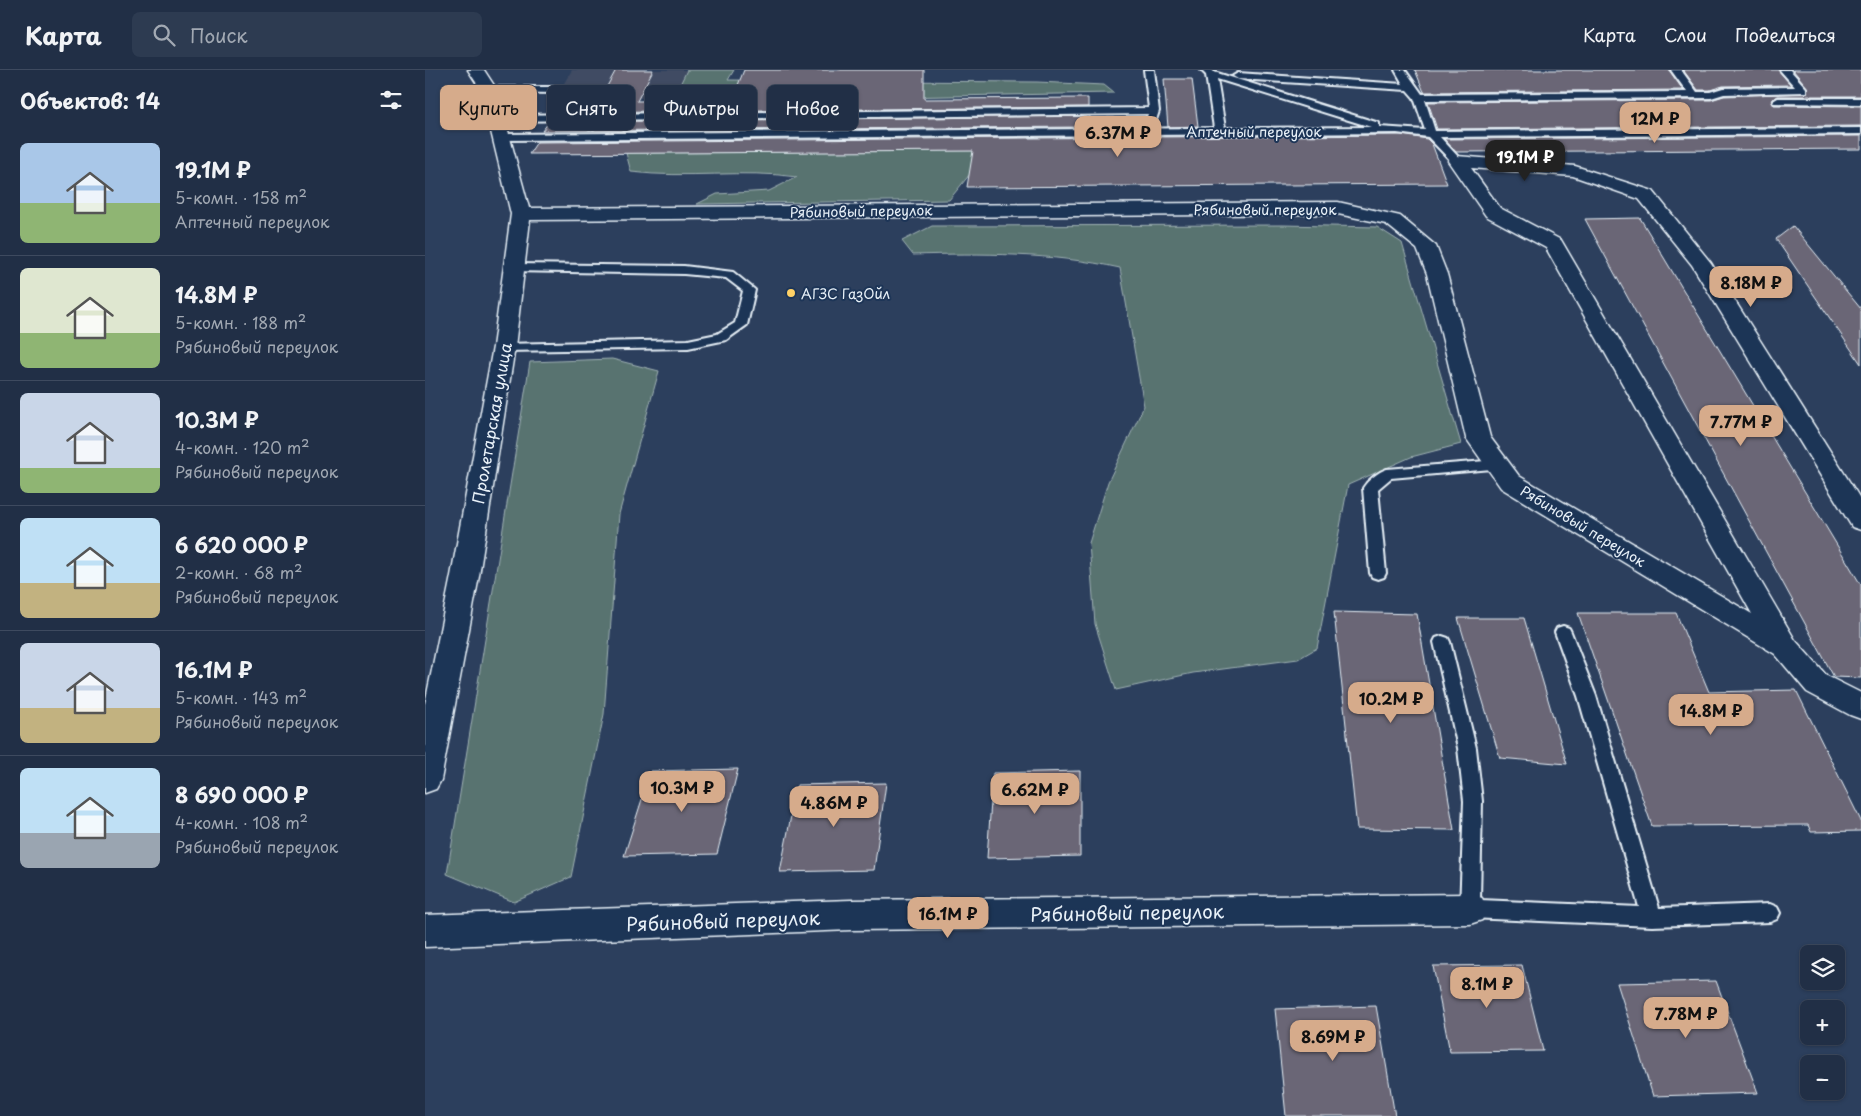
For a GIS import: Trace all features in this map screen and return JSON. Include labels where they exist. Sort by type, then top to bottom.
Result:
[{"type":"street","name":"Пролетарская улица","points":[[425,780],[465,576],[504,347],[521,214],[499,130]]},
{"type":"street","points":[[1457,161],[1575,171],[1646,195],[1701,263],[1861,521]]},
{"type":"street","points":[[1457,161],[1493,212],[1554,244],[1785,647],[1817,684],[1861,707]]},
{"type":"street","name":"Рябиновый переулок","points":[[521,214],[1338,208],[1393,220],[1426,246],[1437,274],[1478,438],[1510,482],[1785,647]]},
{"type":"street","name":"Рябиновый переулок","points":[[425,932],[851,915],[1470,909]]},
{"type":"lane","points":[[1147,132],[1154,111],[1149,70]]},
{"type":"lane","points":[[1209,72],[1259,70]]},
{"type":"lane","points":[[1401,70],[1410,87],[1419,97],[1431,134],[1457,161]]},
{"type":"lane","points":[[1676,70],[1694,95]]},
{"type":"lane","points":[[1711,95],[1723,91],[1803,90],[1785,70]]},
{"type":"lane","points":[[1209,72],[1410,87]]},
{"type":"lane","points":[[1209,72],[1375,125],[1397,130]]},
{"type":"lane","points":[[1209,72],[1220,131]]},
{"type":"lane","points":[[480,75],[547,88]]},
{"type":"lane","points":[[1419,97],[1711,95],[1736,101],[1861,102]]},
{"type":"lane","points":[[537,126],[1154,111]]},
{"type":"lane","name":"Аптечный переулок","points":[[537,127],[1147,132],[1397,130],[1431,134],[1861,131]]},
{"type":"lane","points":[[504,347],[688,344],[721,337],[741,325],[749,290],[729,275],[684,270],[514,268]]},
{"type":"lane","points":[[1378,573],[1370,488],[1387,474],[1498,465]]},
{"type":"lane","points":[[1563,632],[1587,696],[1652,917]]},
{"type":"lane","points":[[1443,642],[1467,748],[1473,801],[1470,909],[1652,917],[1769,913]]},
{"type":"shaded area","points":[[572,70],[711,70],[704,85],[645,85],[645,98],[635,98],[635,85],[563,85]]},
{"type":"green space","points":[[687,70],[734,70],[728,80],[1037,82],[1104,85],[1114,93],[858,98],[858,85],[767,85],[767,99],[757,99],[757,85],[680,85]]},
{"type":"green space","points":[[1396,148],[970,174],[949,200],[697,204],[717,194],[769,191],[797,177],[756,174],[673,175],[631,172],[626,153]]},
{"type":"green space","points":[[1283,225],[1377,227],[1402,243],[1461,444],[1411,457],[1348,485],[1317,648],[1298,659],[1193,673],[1116,690],[1095,624],[1089,543],[1108,482],[1144,406],[1120,268],[1069,259],[1017,255],[913,255],[902,241],[932,226]]},
{"type":"green space","points":[[612,359],[659,371],[619,514],[604,714],[571,877],[514,902],[447,874],[530,362]]},
{"type":"building","points":[[616,70],[653,70],[637,101],[645,101],[645,111],[635,111],[635,85],[608,85]]},
{"type":"building","points":[[744,70],[924,70],[924,99],[1088,98],[1088,107],[858,109],[858,85],[767,85],[767,110],[757,110],[757,85],[738,85]]},
{"type":"building","points":[[1415,70],[1669,70],[1683,90],[1424,92]]},
{"type":"building","points":[[1683,70],[1778,70],[1791,85],[1723,86],[1710,90],[1698,90]]},
{"type":"building","points":[[1793,70],[1861,70],[1861,96],[1778,96],[1771,100],[1774,105],[1861,106],[1861,126],[1437,129],[1428,102],[1711,100],[1724,96],[1807,93],[1807,87]]},
{"type":"building","points":[[1164,79],[1192,79],[1198,126],[1168,127]]},
{"type":"building","points":[[1090,116],[1089,127],[858,129],[858,119]]},
{"type":"building","points":[[757,120],[767,120],[767,129],[757,129]]},
{"type":"building","points":[[635,121],[645,121],[645,130],[679,130],[542,131],[547,125],[547,130],[635,130]]},
{"type":"building","points":[[1401,135],[1427,139],[1432,144],[1447,184],[967,187],[973,151],[529,154],[537,142]]},
{"type":"building","points":[[1861,136],[1861,149],[1456,152],[1444,139]]},
{"type":"building","points":[[1640,218],[1861,585],[1861,678],[1834,677],[1585,219]]},
{"type":"building","points":[[1793,226],[1861,309],[1861,364],[1776,239]]},
{"type":"building","points":[[1334,612],[1417,614],[1454,830],[1357,829]]},
{"type":"building","points":[[1578,613],[1676,613],[1709,692],[1796,690],[1861,821],[1861,831],[1811,832],[1808,825],[1652,826]]},
{"type":"building","points":[[1458,618],[1524,618],[1567,764],[1500,758]]},
{"type":"building","points":[[738,769],[717,854],[624,856],[651,771]]},
{"type":"building","points":[[1080,771],[1080,856],[987,858],[993,773]]},
{"type":"building","points":[[886,783],[874,870],[780,872],[797,785]]},
{"type":"building","points":[[1522,965],[1543,1051],[1450,1052],[1433,966]]},
{"type":"building","points":[[1716,981],[1758,1093],[1653,1096],[1617,983]]},
{"type":"building","points":[[1376,1006],[1395,1116],[1286,1116],[1275,1009]]},
{"type":"place","name":"АГЗС ГазОйл","points":[[791,293]]}]
